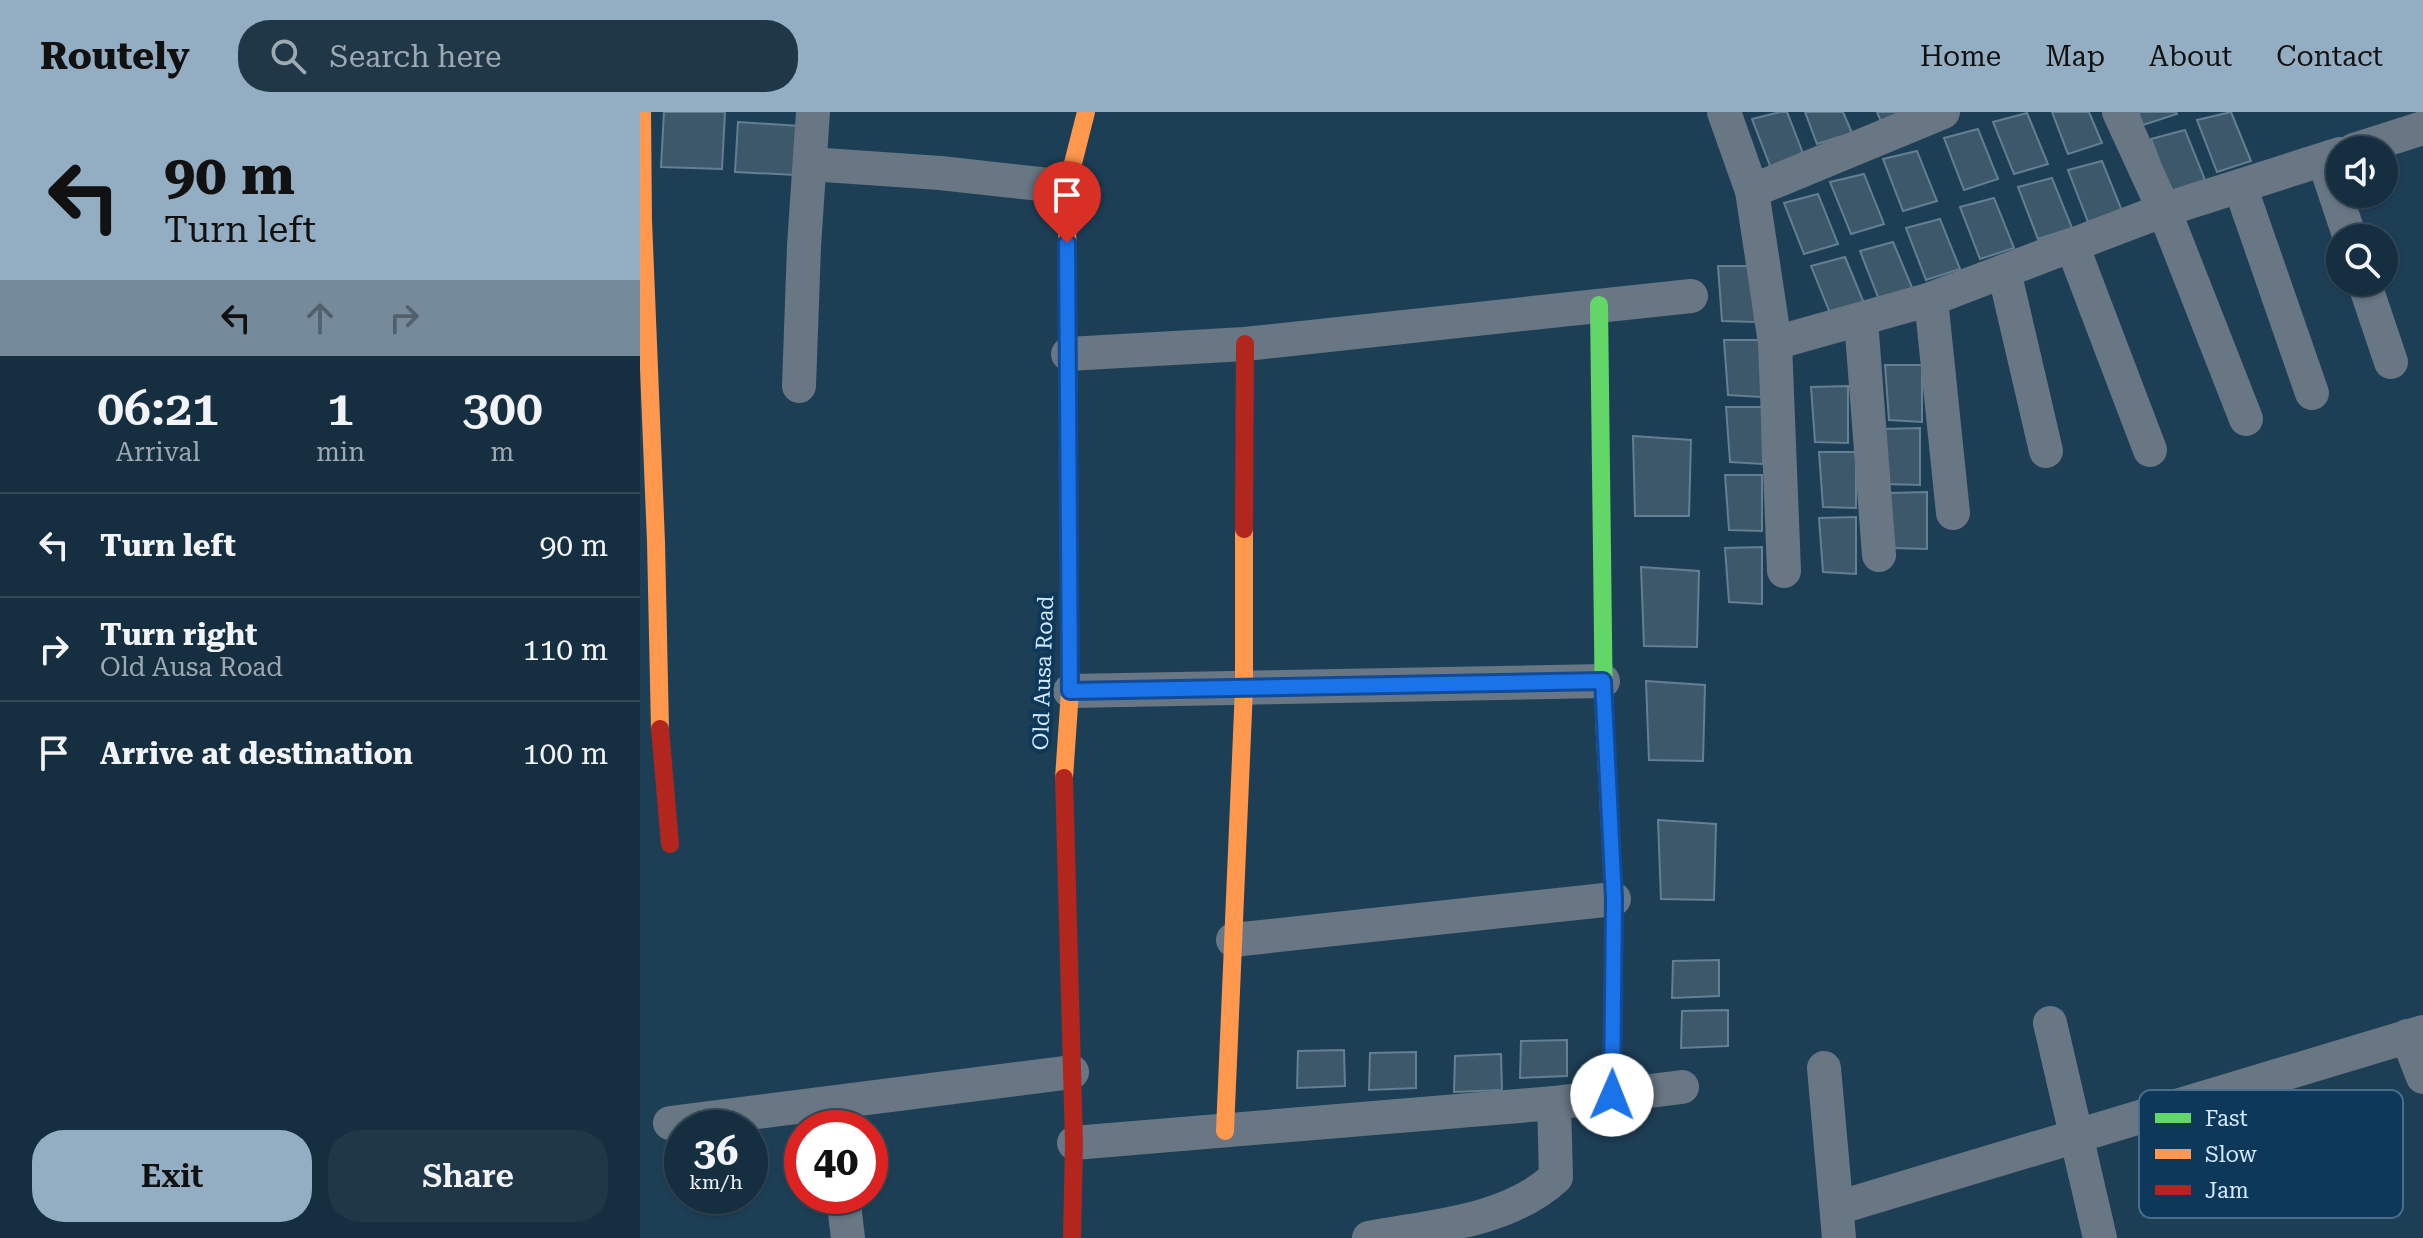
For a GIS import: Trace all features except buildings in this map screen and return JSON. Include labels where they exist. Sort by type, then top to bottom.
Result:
[{"type":"street","points":[[642,112],[648,599],[670,844]]},
{"type":"street","points":[[799,386],[813,112]]},
{"type":"street","name":"Old Ausa Road","points":[[1072,1238],[1074,1143],[1064,773],[1070,691],[1067,187],[1086,112]]},
{"type":"street","points":[[1724,112],[1752,191],[1775,343],[1784,571]]},
{"type":"street","points":[[1752,191],[1943,112]]},
{"type":"street","points":[[2119,112],[2164,210],[2246,419]]},
{"type":"street","points":[[2398,136],[2423,128]]},
{"type":"street","points":[[1775,343],[1931,299],[2164,210],[2326,159]]},
{"type":"street","points":[[810,164],[940,173],[1067,187]]},
{"type":"street","points":[[2240,186],[2312,393]]},
{"type":"street","points":[[2072,245],[2150,450]]},
{"type":"street","points":[[2004,271],[2046,451]]},
{"type":"street","points":[[1068,354],[1245,344],[1691,296]]},
{"type":"street","points":[[2369,296],[2391,362]]},
{"type":"street","points":[[1931,299],[1953,513]]},
{"type":"street","points":[[1599,305],[1603,681],[1614,899],[1612,1095]]},
{"type":"street","points":[[1861,320],[1879,555]]},
{"type":"street","points":[[1225,1131],[1244,688],[1245,344]]},
{"type":"street","points":[[1070,691],[1603,681]]},
{"type":"street","points":[[1233,940],[1614,899]]},
{"type":"street","points":[[2050,1023],[2100,1238]]},
{"type":"street","points":[[2227,1090],[2415,1034],[2423,1077]]},
{"type":"street","points":[[1824,1068],[1838,1223],[2076,1135],[2139,1116]]},
{"type":"street","points":[[861,1110],[1072,1072]]},
{"type":"street","points":[[1074,1143],[1554,1103],[1682,1087]]},
{"type":"street","points":[[1369,1238],[1481,1216],[1538,1193],[1556,1177],[1554,1103]]},
{"type":"street","points":[[845,1214],[848,1238]]},
{"type":"traffic: fast","points":[[1599,305],[1604,718],[1610,830]]},
{"type":"traffic: slow","points":[[642,112],[660,729]]},
{"type":"traffic: slow","points":[[1064,778],[1070,691],[1067,187],[1086,112]]},
{"type":"traffic: slow","points":[[1225,1131],[1244,688],[1244,529]]},
{"type":"traffic: slow","points":[[1610,830],[1614,899],[1612,1095]]},
{"type":"traffic: jam","points":[[1244,529],[1245,344]]},
{"type":"traffic: jam","points":[[660,729],[670,844]]},
{"type":"traffic: jam","points":[[1064,778],[1074,1143],[1072,1238]]},
{"type":"route","points":[[1067,243],[1070,691],[1603,681],[1614,899],[1612,1095]]}]
